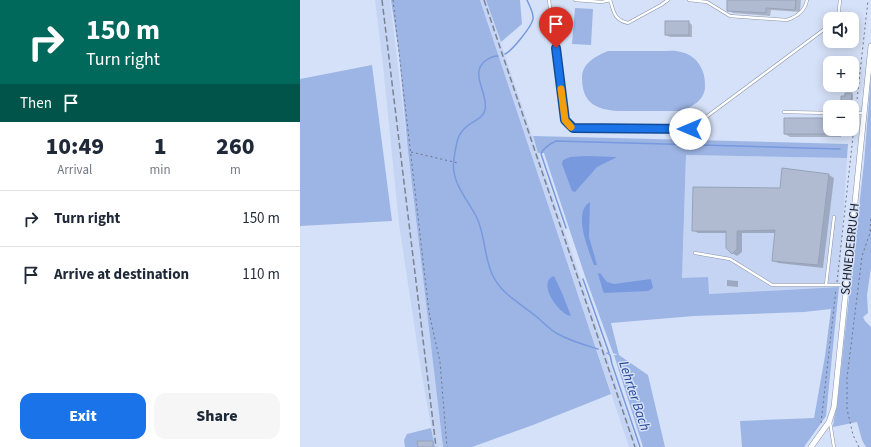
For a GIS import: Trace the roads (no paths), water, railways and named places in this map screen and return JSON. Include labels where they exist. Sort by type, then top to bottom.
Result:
[{"type":"street","name":"SCHNEDEBRUCH","points":[[811,447],[829,422],[834,407],[871,46]]},
{"type":"lane","points":[[549,0],[565,120],[573,128],[690,129],[823,30]]},
{"type":"lane","points":[[574,0],[602,2],[610,0],[614,14],[620,22],[628,23],[668,0]]},
{"type":"lane","points":[[689,0],[707,2],[730,16],[786,20],[794,17],[802,11],[807,0]]},
{"type":"lane","points":[[839,12],[840,0]]},
{"type":"lane","points":[[784,112],[823,113]]},
{"type":"lane","points":[[859,114],[864,114]]},
{"type":"lane","points":[[826,285],[834,217]]},
{"type":"lane","points":[[695,253],[730,259],[772,285],[846,285]]},
{"type":"lane","points":[[829,422],[834,447]]},
{"type":"waterway","name":"Lehrter Bach","points":[[505,54],[517,43],[532,22],[533,14],[527,0]]},
{"type":"waterway","name":"Lehrter Bach","points":[[498,56],[488,59],[481,66],[479,78],[484,97],[485,110],[480,118],[467,126],[460,135],[457,142],[453,169],[455,178],[480,225],[489,267],[500,287],[555,332],[573,341],[598,349]]},
{"type":"waterway","points":[[566,228],[541,154],[547,146],[556,141],[840,149]]},
{"type":"waterway","points":[[583,279],[609,353]]},
{"type":"waterway","name":"Lehrter Bach","points":[[607,353],[610,355],[640,447]]},
{"type":"railway","points":[[382,0],[436,447]]},
{"type":"railway","points":[[484,0],[635,447]]}]
